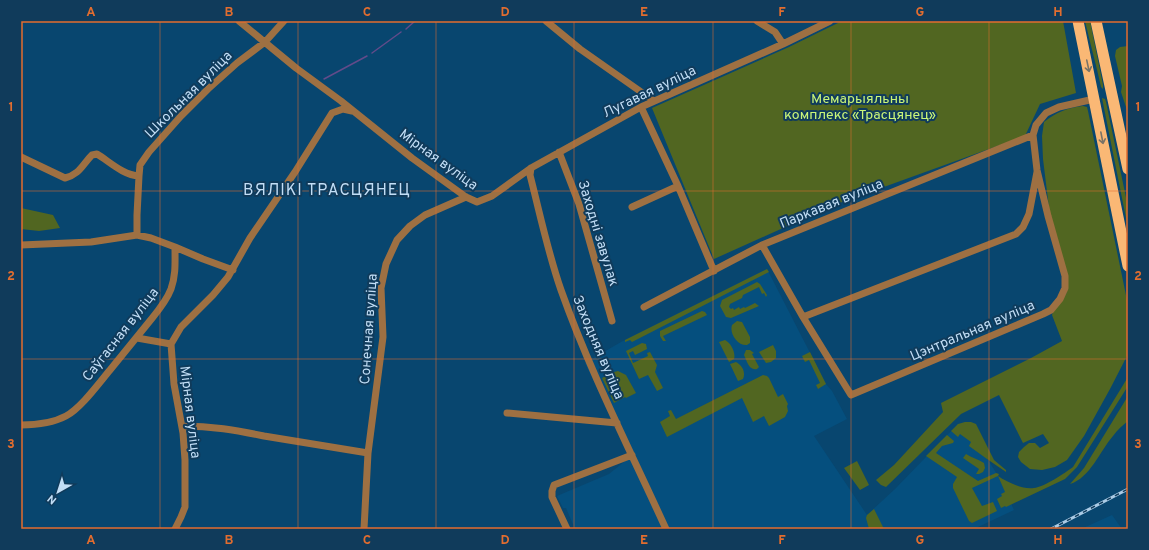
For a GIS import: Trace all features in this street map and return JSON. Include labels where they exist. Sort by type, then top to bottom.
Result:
[{"type":"highway","points":[[1078,21],[1128,266]]},
{"type":"highway","points":[[1096,21],[1128,169]]},
{"type":"highway","points":[[1094,98],[1111,93]]},
{"type":"street","name":"Мірная вуліца","points":[[239,21],[296,68],[341,101],[412,158],[466,197],[477,202],[487,199],[531,168]]},
{"type":"street","name":"Школьная вуліца","points":[[138,235],[137,215],[140,164],[181,116],[208,89],[237,63],[265,42],[284,21]]},
{"type":"street","points":[[546,21],[580,49],[654,101]]},
{"type":"street","points":[[757,21],[775,32],[783,44]]},
{"type":"street","name":"Лугавая вуліца","points":[[531,168],[641,107],[783,44],[830,21]]},
{"type":"street","points":[[1032,135],[1036,125],[1046,113],[1059,107],[1094,98]]},
{"type":"street","points":[[137,338],[171,344],[180,327],[213,295],[233,270],[250,238],[296,172],[341,101]]},
{"type":"street","points":[[641,107],[678,186],[714,271]]},
{"type":"street","points":[[332,113],[343,109],[354,112]]},
{"type":"street","name":"Цэнтральная вуліца","points":[[762,245],[803,317],[851,395],[1019,325],[1051,310],[1060,299],[1065,288],[1065,276],[1037,170],[1032,135]]},
{"type":"street","name":"Паркавая вуліца","points":[[644,307],[762,245],[1032,135]]},
{"type":"street","name":"Заходні завулак","points":[[559,152],[579,204],[612,322]]},
{"type":"street","points":[[21,157],[65,178],[78,173],[92,154],[97,154],[125,173],[132,176],[139,176]]},
{"type":"street","name":"Заходняя вуліца","points":[[531,168],[530,175],[547,243],[560,288],[578,337],[666,529]]},
{"type":"street","name":"Цэнтральная вуліца","points":[[803,317],[1016,234],[1024,227],[1037,170]]},
{"type":"street","points":[[632,207],[678,186]]},
{"type":"street","name":"Сонечная вуліца","points":[[364,529],[368,453],[383,337],[381,288],[383,276],[396,240],[419,219],[431,211],[466,197]]},
{"type":"street","points":[[21,245],[91,242],[138,235],[151,238],[233,270]]},
{"type":"street","name":"Саўгасная вуліца","points":[[21,425],[32,425],[54,421],[65,417],[91,393],[137,338],[165,301],[171,289],[176,270],[175,247]]},
{"type":"street","name":"Мірная вуліца","points":[[171,344],[174,384],[182,426],[185,460],[185,507],[182,517],[174,529]]},
{"type":"street","points":[[507,413],[617,423]]},
{"type":"street","points":[[182,426],[208,426],[239,430],[368,453]]},
{"type":"street","points":[[567,529],[552,498],[554,485],[632,455]]},
{"type":"shaded area","points":[[767,269],[826,384],[832,391],[847,419],[814,436],[867,515],[895,489],[958,424],[987,458],[998,476],[1014,510],[974,529],[575,529],[566,508],[563,508],[557,496],[609,474],[630,457],[585,363],[621,342]]},
{"type":"shaded area","points":[[1112,515],[1122,529],[1081,529]]},
{"type":"green space","name":"Мемарыяльны комплекс «Трасцянец»","points":[[842,21],[1063,21],[1076,93],[1040,104],[1025,136],[834,205],[714,259],[652,108],[789,47]]},
{"type":"green space","points":[[1085,21],[1090,21],[1103,89],[1101,87]]},
{"type":"green space","points":[[1128,46],[1128,113],[1121,92],[1122,86],[1115,56],[1116,50],[1120,47]]},
{"type":"green space","points":[[1102,98],[1105,99],[1106,102],[1128,207],[1128,228]]},
{"type":"green space","points":[[1083,106],[1087,107],[1088,111],[1128,305],[1128,354],[1110,389],[1084,436],[1067,460],[1055,467],[1042,470],[1030,469],[1021,462],[1018,457],[1019,452],[1029,443],[1035,443],[1040,448],[1049,443],[1043,434],[1023,443],[999,395],[961,414],[886,487],[881,485],[876,480],[894,465],[943,412],[941,403],[1062,341],[1052,315],[1066,294],[1068,286],[1050,216],[1043,159],[1042,136],[1044,122],[1062,111]]},
{"type":"green space","points":[[21,208],[53,215],[60,228],[39,231],[21,229]]},
{"type":"green space","points":[[767,269],[769,272],[632,342],[630,340],[625,342],[625,340]]},
{"type":"green space","points":[[757,282],[767,295],[766,297],[764,293],[762,294],[759,287],[743,295],[742,298],[730,304],[729,307],[731,309],[733,308],[734,310],[739,307],[740,309],[745,308],[755,303],[759,306],[731,318],[726,317],[720,306],[722,300]]},
{"type":"green space","points":[[702,311],[707,315],[663,336],[666,341],[663,341],[660,336],[660,331]]},
{"type":"green space","points":[[737,321],[742,322],[750,337],[750,343],[747,345],[740,344],[733,336],[731,328]]},
{"type":"green space","points":[[725,340],[734,351],[734,359],[729,362],[719,342]]},
{"type":"green space","points":[[642,343],[646,344],[647,349],[635,355],[633,351],[629,353],[633,363],[648,356],[647,353],[650,352],[657,365],[655,372],[663,388],[657,391],[648,375],[639,379],[626,351]]},
{"type":"green space","points":[[773,345],[776,351],[776,358],[771,362],[766,363],[759,352]]},
{"type":"green space","points":[[746,350],[750,350],[754,353],[752,354],[759,367],[757,369],[750,367],[744,355]]},
{"type":"green space","points":[[810,352],[826,384],[818,389],[816,385],[820,383],[809,360],[805,362],[802,356]]},
{"type":"green space","points":[[736,362],[744,371],[743,379],[738,381],[730,364]]},
{"type":"green space","points":[[618,371],[626,375],[636,393],[614,403],[602,378]]},
{"type":"green space","points":[[763,375],[769,378],[778,397],[783,394],[788,404],[788,411],[785,417],[769,426],[764,416],[753,422],[742,398],[667,437],[660,422],[670,416],[668,411],[671,410],[676,419]]},
{"type":"green space","points":[[1128,377],[1128,386],[1077,467],[1065,479],[1001,508],[997,499],[1005,492],[998,476],[1020,487],[1034,488],[1049,482],[1073,467]]},
{"type":"green space","points":[[1128,396],[1128,421],[1108,442],[1089,470],[1077,481],[1070,484],[1084,468]]},
{"type":"green space","points":[[965,422],[976,424],[994,460],[1006,470],[1006,472],[969,446],[971,442],[960,434],[958,437],[951,431],[958,424]]},
{"type":"green space","points":[[947,435],[954,441],[953,443],[942,446],[936,453],[978,481],[996,473],[999,474],[998,476],[972,488],[982,506],[993,502],[997,511],[972,523],[969,521],[953,488],[953,484],[957,477],[926,456]]},
{"type":"green space","points":[[966,454],[984,463],[985,468],[983,472],[976,474],[979,469],[963,458]]},
{"type":"green space","points":[[857,461],[869,485],[860,490],[844,468]]},
{"type":"green space","points":[[874,509],[884,529],[869,529],[866,518],[867,515]]},
{"type":"waterway","points":[[406,29],[415,21]]},
{"type":"waterway","points":[[372,53],[401,32]]},
{"type":"waterway","points":[[324,79],[367,56]]},
{"type":"railway","points":[[1051,529],[1128,489]]},
{"type":"district","name":"ВЯЛІКІ ТРАСЦЯНЕЦ","points":[[327,189]]}]
